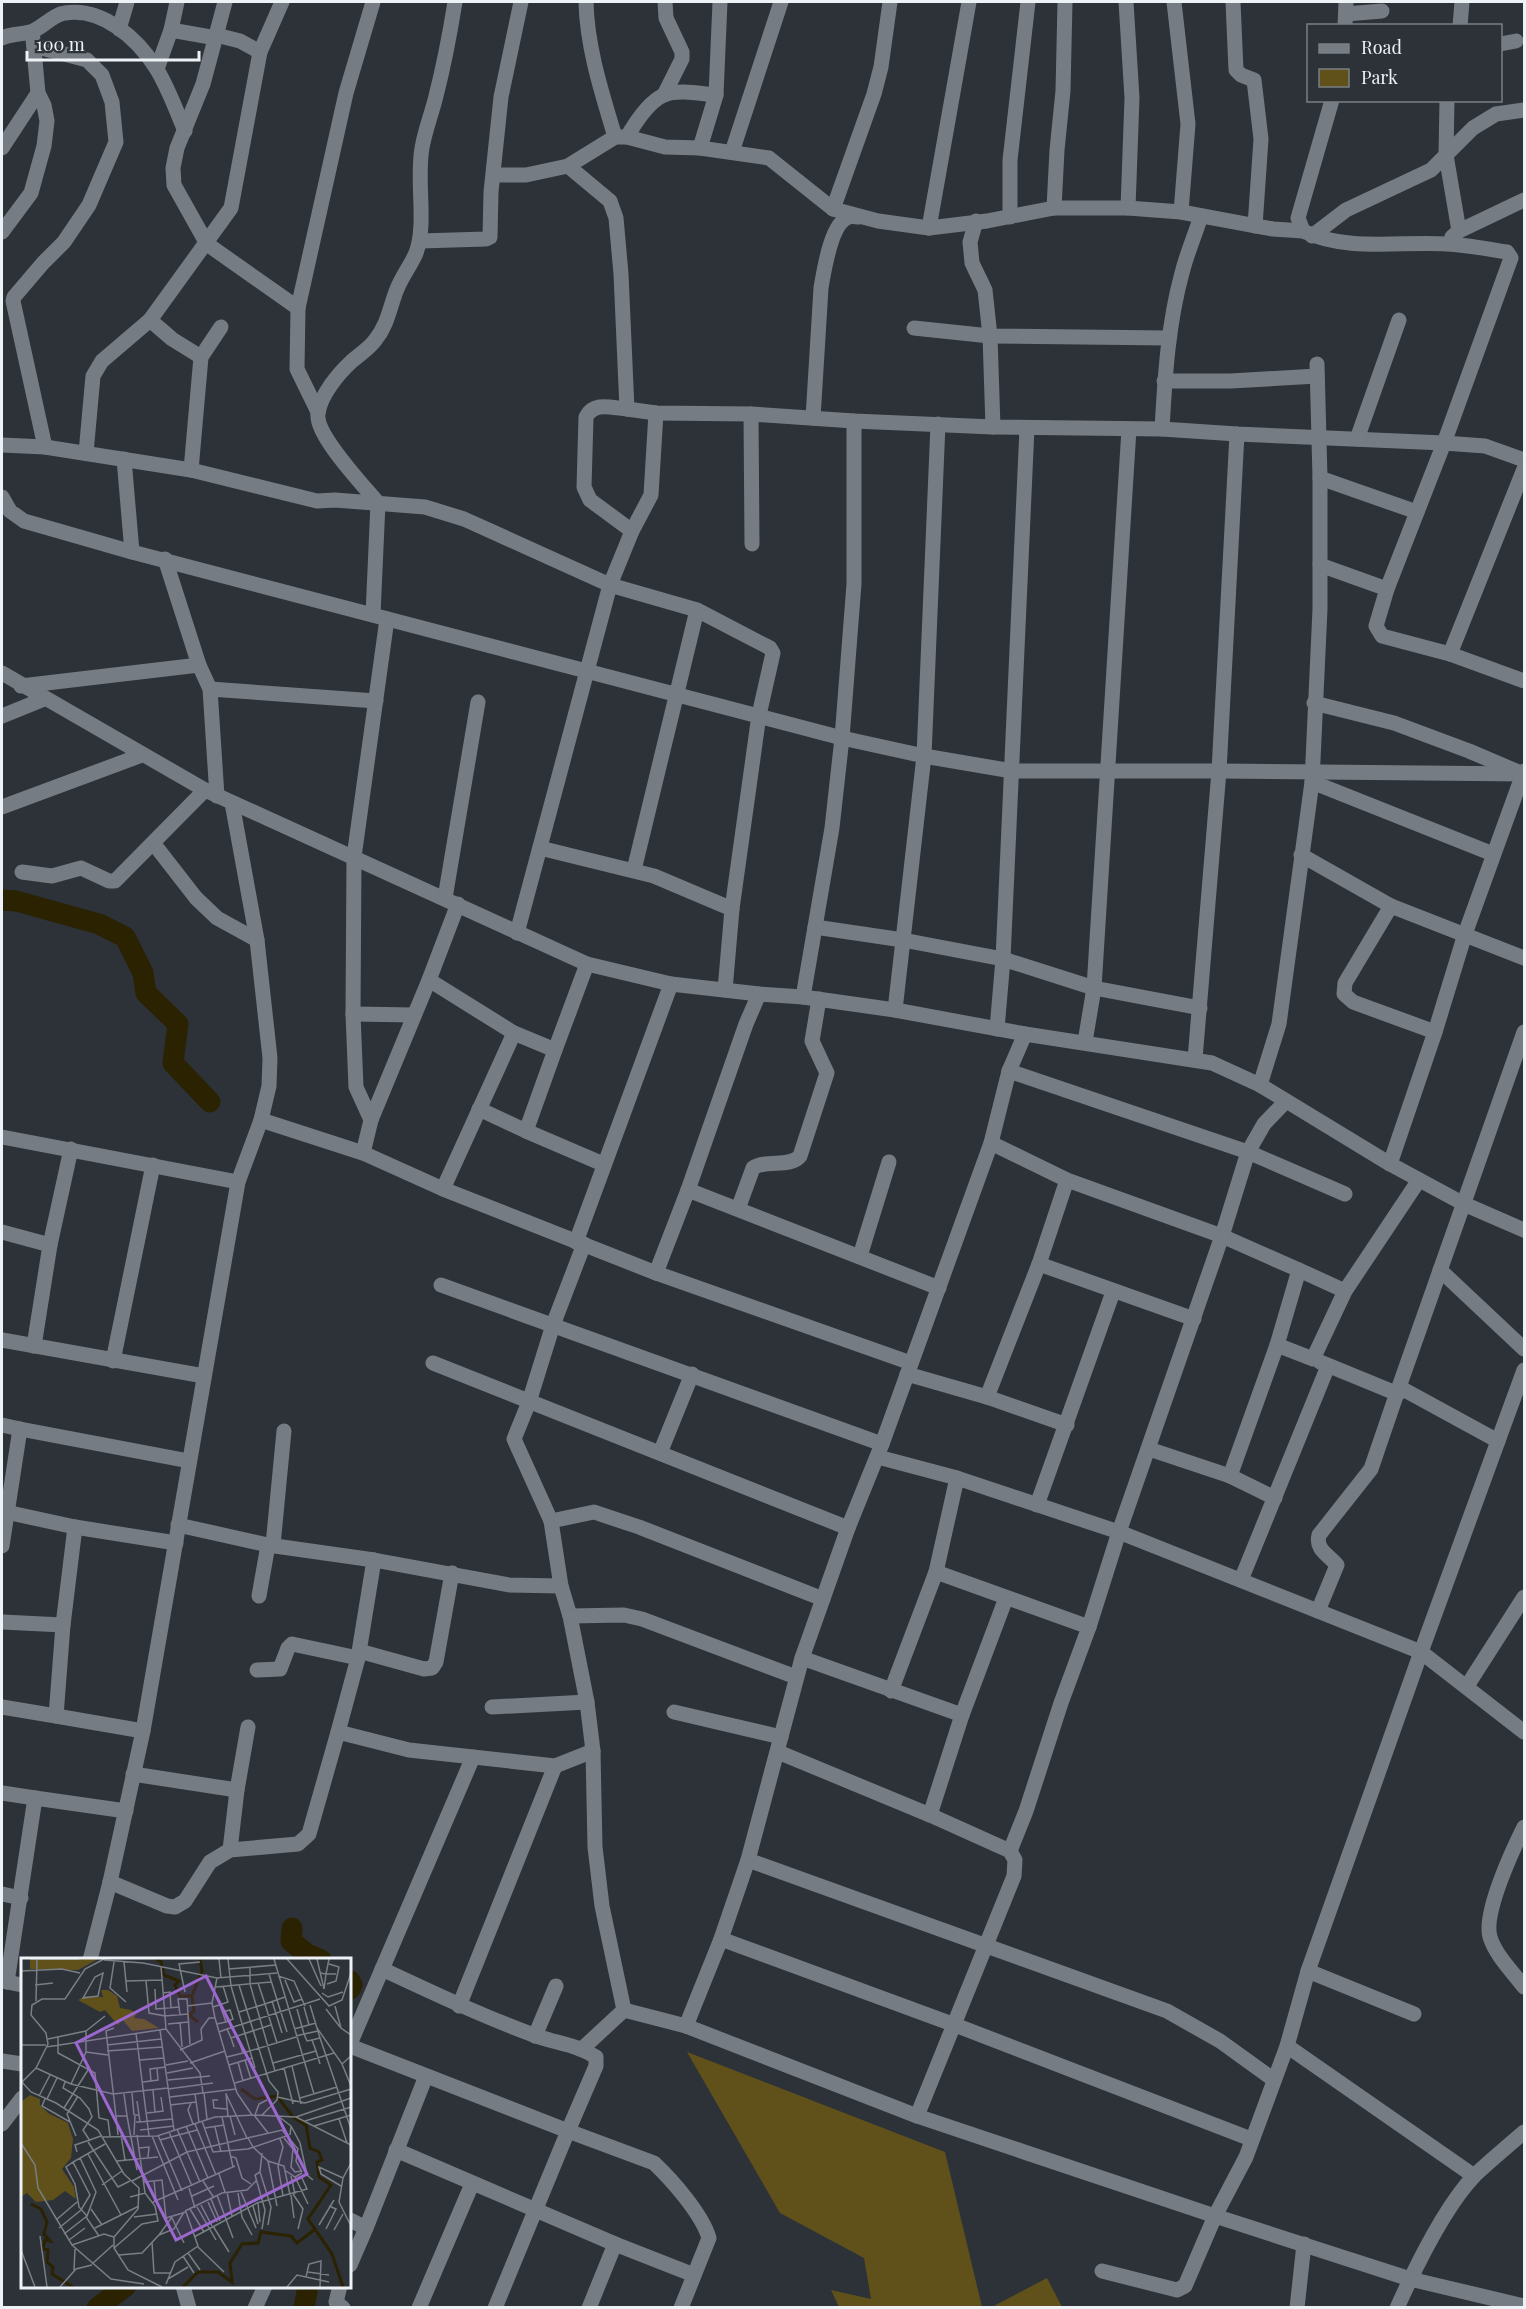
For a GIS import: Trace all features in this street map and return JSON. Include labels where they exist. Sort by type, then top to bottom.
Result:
[{"type":"street","points":[[119,29],[127,2]]},
{"type":"street","points":[[157,69],[171,30],[177,2]]},
{"type":"street","points":[[225,2],[203,84],[177,148],[172,168],[174,185],[207,244],[298,308]]},
{"type":"street","points":[[86,453],[93,376],[96,368],[150,320],[231,208],[260,52],[282,2]]},
{"type":"street","points":[[318,412],[297,369],[298,308],[346,93],[373,2]]},
{"type":"street","points":[[371,1120],[356,1087],[353,1014],[354,857],[376,701],[380,617],[378,503],[348,468],[327,438],[318,421],[318,412],[325,396],[338,377],[351,362],[376,341],[420,241],[419,170],[422,148],[446,57],[455,2]]},
{"type":"street","points":[[420,241],[490,237],[505,72],[521,2]]},
{"type":"street","points":[[586,2],[599,84],[621,137]]},
{"type":"street","points":[[494,175],[526,175],[568,166],[621,137],[664,95],[682,59],[682,52],[666,18],[665,2]]},
{"type":"street","points":[[700,148],[716,95],[720,2]]},
{"type":"street","points":[[732,152],[781,2]]},
{"type":"street","points":[[833,209],[874,94],[881,67],[890,2]]},
{"type":"street","points":[[929,228],[969,2]]},
{"type":"street","points":[[1010,217],[1011,160],[1028,2]]},
{"type":"street","points":[[1054,208],[1063,92],[1065,2]]},
{"type":"street","points":[[1126,2],[1132,98],[1128,208]]},
{"type":"street","points":[[1174,2],[1188,124],[1181,212]]},
{"type":"street","points":[[1233,2],[1236,70],[1237,74],[1254,80],[1261,130],[1255,226]]},
{"type":"street","points":[[1460,24],[1462,2]]},
{"type":"street","points":[[2,232],[31,193],[38,172],[47,121],[44,105],[38,93],[33,39],[63,7],[95,16],[119,29],[141,47],[157,69],[185,131]]},
{"type":"street","points":[[1346,14],[1382,11]]},
{"type":"street","points":[[171,30],[240,41],[260,52]]},
{"type":"street","points":[[2,38],[8,34],[33,39],[87,60],[102,75],[112,102],[116,142],[89,205],[71,233],[8,294],[13,301],[45,447]]},
{"type":"street","points":[[2,148],[38,93]]},
{"type":"street","points":[[664,95],[680,93],[716,95]]},
{"type":"street","points":[[1307,234],[1298,218],[1331,102]]},
{"type":"street","points":[[1447,102],[1446,155],[1459,231]]},
{"type":"street","points":[[1307,234],[1346,210],[1431,170],[1473,128],[1496,114],[1524,110]]},
{"type":"street","points":[[621,137],[665,147],[700,148],[769,158],[833,209],[864,217],[929,228],[1010,217],[1054,208],[1128,208],[1181,212],[1359,244],[1446,244],[1507,252],[1511,258],[1444,443],[1387,589],[1376,626],[1382,636],[1450,654],[1524,681]]},
{"type":"street","points":[[568,166],[610,201],[616,218],[627,409]]},
{"type":"street","points":[[1446,244],[1459,231],[1524,200]]},
{"type":"street","points":[[813,417],[821,288],[828,256],[835,231],[841,222],[849,216],[864,217]]},
{"type":"street","points":[[1162,429],[1168,338],[1182,271],[1201,216]]},
{"type":"street","points":[[976,221],[970,242],[972,263],[985,290],[990,336],[993,427]]},
{"type":"street","points":[[150,320],[172,339],[201,357]]},
{"type":"street","points":[[1357,439],[1399,320]]},
{"type":"street","points":[[191,470],[201,357],[221,327]]},
{"type":"street","points":[[914,328],[990,336],[1168,338]]},
{"type":"street","points":[[1164,381],[1231,381],[1317,370],[1320,438],[1320,609],[1312,777],[1279,1024],[1260,1085]]},
{"type":"street","points":[[632,531],[590,500],[584,487],[586,417],[589,411],[596,406],[656,412],[751,414],[854,421],[1027,428],[1162,429],[1444,443],[1485,446],[1524,460]]},
{"type":"street","points":[[518,933],[610,585],[632,531],[651,495],[656,412]]},
{"type":"street","points":[[751,414],[752,544]]},
{"type":"street","points":[[803,997],[832,828],[842,738],[854,584],[854,421]]},
{"type":"street","points":[[895,1010],[924,756],[938,424]]},
{"type":"street","points":[[997,1029],[1003,959],[1027,428]]},
{"type":"street","points":[[1085,1042],[1094,988],[1129,429]]},
{"type":"street","points":[[1195,1059],[1219,771],[1237,434]]},
{"type":"street","points":[[2,445],[45,447],[191,470],[317,501],[335,500],[425,507],[464,519],[610,585],[697,610],[770,648],[773,653],[759,715],[732,909],[725,990]]},
{"type":"street","points":[[124,459],[132,552]]},
{"type":"street","points":[[1450,654],[1524,469]]},
{"type":"street","points":[[1320,478],[1417,512]]},
{"type":"street","points":[[2,497],[10,511],[24,521],[132,552],[842,738],[924,756],[1012,771],[1219,771],[1312,777],[1524,773]]},
{"type":"street","points":[[22,872],[52,876],[81,868],[109,881],[115,881],[211,793],[210,689],[199,665],[165,560]]},
{"type":"street","points":[[1320,565],[1387,589]]},
{"type":"street","points":[[634,870],[675,693],[697,610]]},
{"type":"street","points":[[21,686],[199,665]]},
{"type":"street","points":[[2,674],[211,793],[587,964],[671,984],[803,997],[895,1010],[1024,1034],[1212,1063],[1260,1085],[1419,1180],[1464,1204],[1524,1230]]},
{"type":"street","points":[[210,689],[376,701]]},
{"type":"street","points":[[2,716],[44,699]]},
{"type":"street","points":[[363,1153],[371,1120],[429,980],[451,901],[478,702]]},
{"type":"street","points":[[1314,703],[1394,723],[1524,773]]},
{"type":"street","points":[[2,807],[142,755]]},
{"type":"street","points":[[1390,1164],[1435,1032],[1465,934],[1524,773]]},
{"type":"street","points":[[1312,777],[1493,854]]},
{"type":"street","points":[[90,1958],[110,1882],[143,1731],[238,1182],[261,1120],[269,1086],[270,1058],[257,940],[232,803]]},
{"type":"street","points":[[154,844],[196,898],[217,918],[257,940]]},
{"type":"street","points":[[540,849],[654,876],[732,909]]},
{"type":"street","points":[[1300,855],[1390,906],[1524,958]]},
{"type":"street","points":[[1390,906],[1345,983],[1344,994],[1353,1002],[1435,1032]]},
{"type":"street","points":[[815,927],[903,940],[1003,959],[1094,988],[1200,1008]]},
{"type":"street","points":[[526,1131],[587,964]]},
{"type":"street","points":[[429,980],[514,1033],[555,1050]]},
{"type":"street","points":[[624,2010],[602,1906],[595,1847],[593,1751],[587,1702],[570,1616],[561,1586],[551,1521],[514,1439],[529,1402],[603,1164],[671,984]]},
{"type":"street","points":[[656,1273],[688,1190],[746,1024],[759,994]]},
{"type":"street","points":[[738,1209],[753,1167],[761,1164],[794,1161],[800,1156],[827,1073],[812,1041],[819,999]]},
{"type":"street","points":[[353,1014],[414,1015]]},
{"type":"street","points":[[1318,1611],[1337,1565],[1318,1547],[1319,1535],[1371,1469],[1524,1032]]},
{"type":"street","points":[[443,1189],[514,1033]]},
{"type":"street","points":[[686,2026],[721,1939],[748,1860],[802,1658],[991,1143],[1009,1071],[1024,1034]]},
{"type":"street","points":[[1009,1071],[1248,1152],[1345,1194]]},
{"type":"street","points":[[1010,1851],[1194,1319],[1248,1152],[1264,1124],[1286,1101]]},
{"type":"street","points":[[479,1109],[603,1164]]},
{"type":"street","points":[[261,1120],[363,1153],[443,1189],[656,1273],[1067,1425]]},
{"type":"street","points":[[2,1137],[238,1182]]},
{"type":"street","points":[[991,1143],[1067,1180],[1222,1236],[1345,1292]]},
{"type":"street","points":[[34,1346],[50,1245],[71,1149]]},
{"type":"street","points":[[860,1256],[889,1162]]},
{"type":"street","points":[[112,1361],[153,1165]]},
{"type":"street","points":[[987,1397],[1039,1264],[1067,1180]]},
{"type":"street","points":[[1313,1359],[1345,1292],[1419,1180]]},
{"type":"street","points":[[688,1190],[939,1288]]},
{"type":"street","points":[[2,1232],[50,1245]]},
{"type":"street","points":[[1039,1264],[1194,1319]]},
{"type":"street","points":[[1230,1476],[1277,1345],[1299,1270]]},
{"type":"street","points":[[1440,1270],[1524,1349]]},
{"type":"street","points":[[441,1285],[692,1374],[880,1450],[1119,1532],[1420,1652],[1524,1732]]},
{"type":"street","points":[[1037,1505],[1113,1292]]},
{"type":"street","points":[[2,1340],[204,1376]]},
{"type":"street","points":[[1277,1345],[1328,1366],[1399,1390],[1498,1441]]},
{"type":"street","points":[[433,1363],[848,1528]]},
{"type":"street","points":[[1241,1580],[1328,1366]]},
{"type":"street","points":[[1102,2271],[1177,2290],[1185,2286],[1215,2216],[1246,2157],[1287,2046],[1308,1971],[1420,1652],[1524,1370]]},
{"type":"street","points":[[660,1453],[692,1374]]},
{"type":"street","points":[[2,1425],[189,1461]]},
{"type":"street","points":[[2,1546],[20,1428]]},
{"type":"street","points":[[259,1596],[270,1545],[284,1431]]},
{"type":"street","points":[[1149,1449],[1230,1476],[1275,1498]]},
{"type":"street","points":[[891,1691],[936,1572],[957,1478]]},
{"type":"street","points":[[6,1512],[75,1527],[176,1543]]},
{"type":"street","points":[[551,1521],[594,1512],[639,1527],[823,1599]]},
{"type":"street","points":[[178,1526],[270,1545],[452,1573],[509,1585],[561,1586]]},
{"type":"street","points":[[56,1716],[63,1625],[75,1527]]},
{"type":"street","points":[[110,1882],[167,1906],[175,1907],[185,1902],[210,1862],[230,1850],[298,1844],[309,1834],[358,1655],[374,1560]]},
{"type":"street","points":[[936,1572],[1089,1627]]},
{"type":"street","points":[[257,1670],[280,1669],[288,1648],[292,1644],[424,1669],[432,1668],[436,1662],[452,1573]]},
{"type":"street","points":[[930,1815],[962,1715],[1006,1598]]},
{"type":"street","points":[[1467,1686],[1524,1598]]},
{"type":"street","points":[[570,1616],[624,1615],[642,1619],[796,1677]]},
{"type":"street","points":[[2,1622],[63,1625]]},
{"type":"street","points":[[802,1658],[962,1715]]},
{"type":"street","points":[[492,1707],[587,1702]]},
{"type":"street","points":[[2,1707],[143,1731]]},
{"type":"street","points":[[674,1712],[779,1744],[1010,1851],[1015,1860],[1014,1876],[917,2115]]},
{"type":"street","points":[[230,1850],[248,1727]]},
{"type":"street","points":[[338,1732],[409,1750],[555,1766],[593,1751]]},
{"type":"street","points":[[351,2043],[473,1757]]},
{"type":"street","points":[[459,2006],[555,1766]]},
{"type":"street","points":[[133,1774],[237,1790]]},
{"type":"street","points":[[2,1793],[126,1811]]},
{"type":"street","points":[[21,1985],[4,1981],[21,1898],[35,1798]]},
{"type":"street","points":[[1524,1827],[1493,1902],[1489,1934],[1496,1952],[1524,1987]]},
{"type":"street","points":[[748,1860],[1167,2011],[1220,2042],[1274,2080]]},
{"type":"street","points":[[2,1894],[21,1898]]},
{"type":"street","points":[[721,1939],[955,2025],[1251,2139]]},
{"type":"street","points":[[382,1969],[459,2006],[535,2036],[583,2048],[596,2057],[596,2066],[495,2307]]},
{"type":"street","points":[[1308,1971],[1414,2014]]},
{"type":"street","points":[[535,2036],[556,1986]]},
{"type":"street","points":[[624,2010],[686,2026],[917,2115],[1215,2216],[1410,2280],[1524,2306]]},
{"type":"street","points":[[583,2048],[624,2010]]},
{"type":"street","points":[[351,2045],[654,2163],[664,2172],[702,2221],[709,2238],[681,2307]]},
{"type":"street","points":[[1287,2046],[1474,2176]]},
{"type":"street","points":[[2,2061],[21,2064]]},
{"type":"street","points":[[351,2263],[426,2076]]},
{"type":"street","points":[[2,2124],[21,2099]]},
{"type":"street","points":[[1397,2307],[1446,2216],[1474,2176],[1524,2132]]},
{"type":"street","points":[[396,2150],[615,2244],[694,2275]]},
{"type":"street","points":[[419,2307],[472,2184]]},
{"type":"street","points":[[351,2220],[366,2228]]},
{"type":"street","points":[[589,2307],[615,2244]]},
{"type":"street","points":[[1297,2307],[1304,2244]]},
{"type":"street","points":[[184,2288],[189,2307]]},
{"type":"street","points":[[255,2307],[264,2288]]},
{"type":"street","points":[[340,2288],[336,2302],[343,2307]]},
{"type":"green space","points":[[687,2052],[945,2152],[982,2307],[839,2307],[831,2290],[871,2299],[864,2258],[780,2213]]},
{"type":"green space","points":[[1047,2278],[1062,2307],[992,2307]]},
{"type":"waterway","points":[[2,900],[16,901],[99,924],[125,937],[143,973],[146,993],[178,1024],[173,1063],[210,1102]]},
{"type":"waterway","points":[[292,1928],[291,1941],[307,1954],[316,1958]]},
{"type":"waterway","points":[[351,1983],[351,1987]]},
{"type":"waterway","points":[[97,2308],[123,2288]]},
{"type":"waterway","points":[[304,2308],[308,2288]]}]
